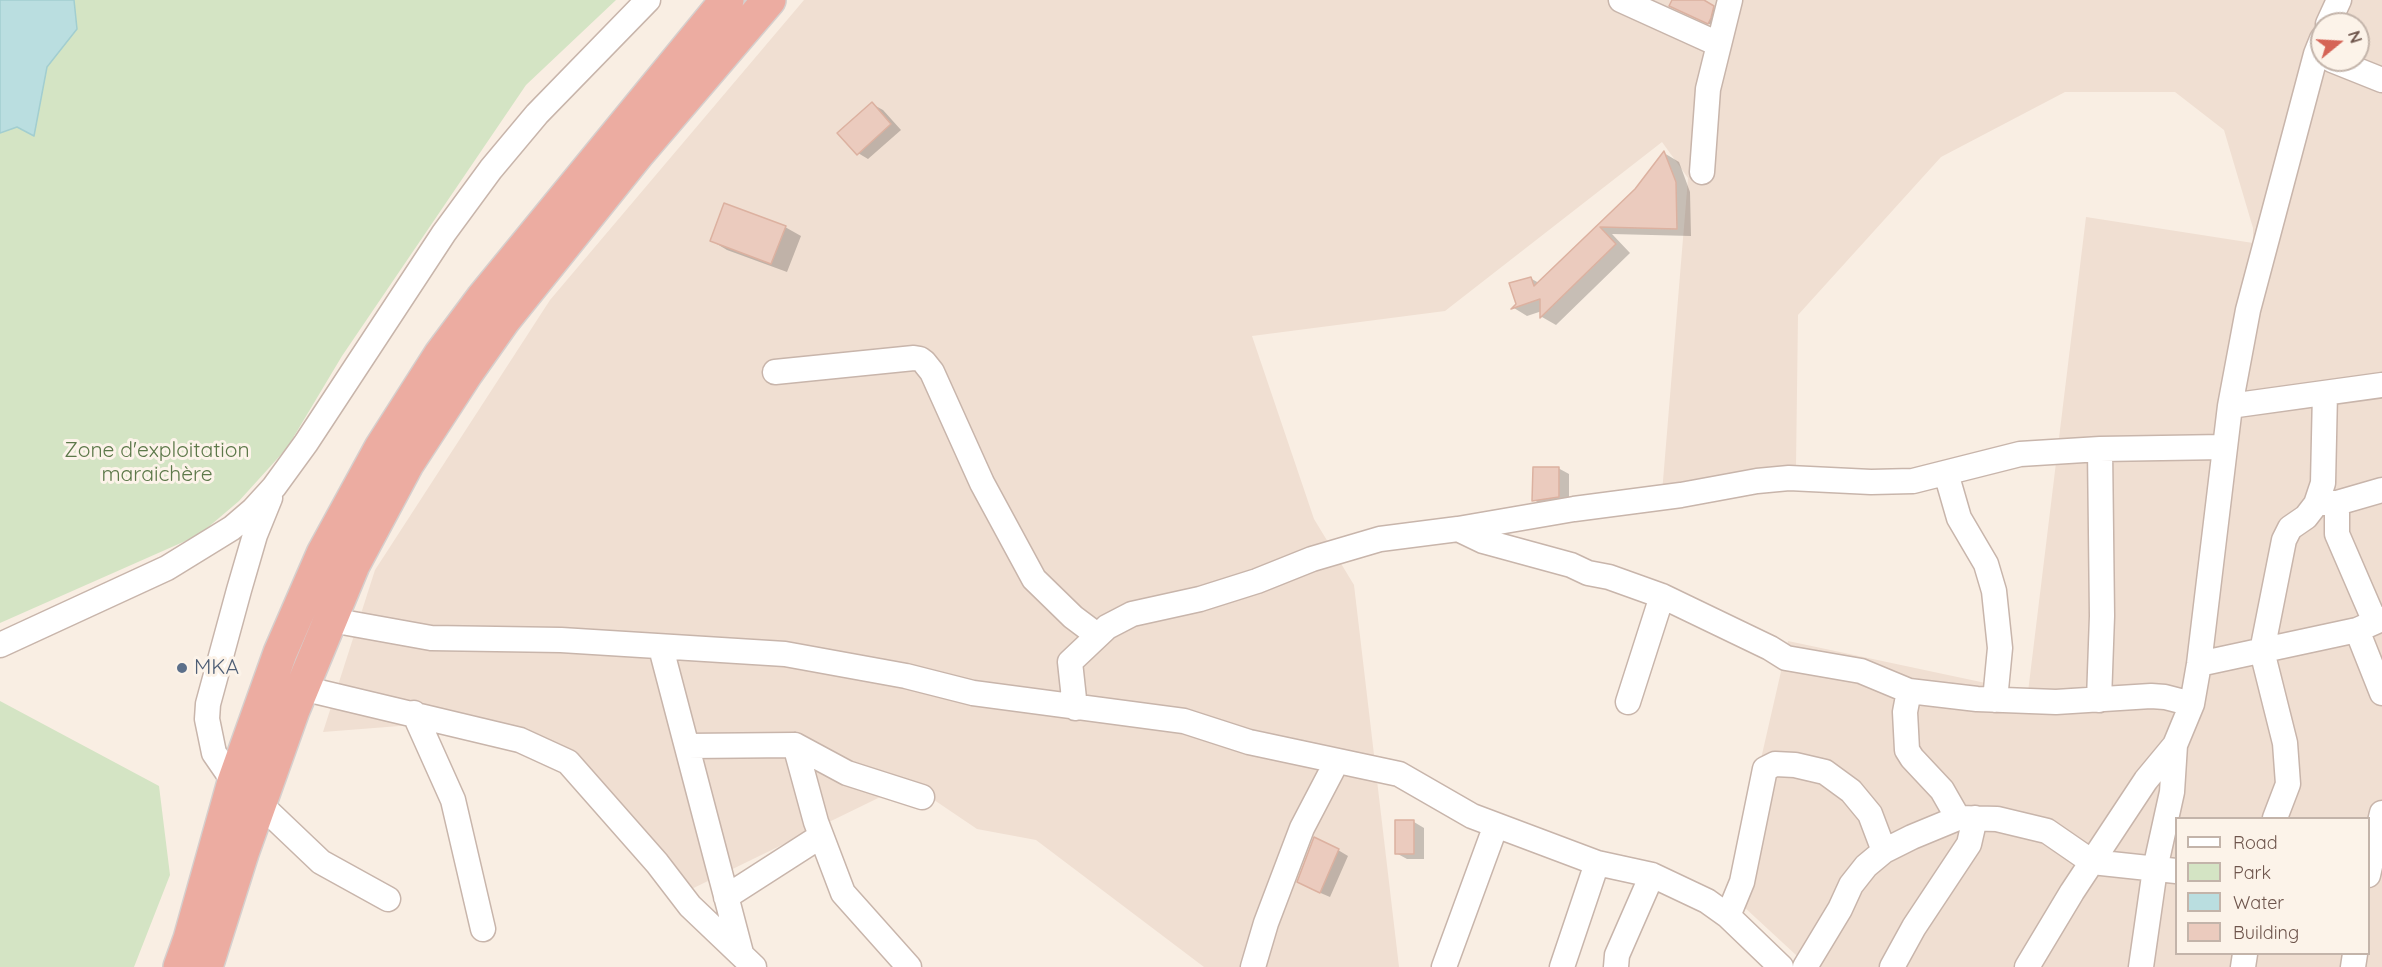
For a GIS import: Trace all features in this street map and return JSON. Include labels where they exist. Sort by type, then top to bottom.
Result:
[{"type":"highway","points":[[180,967],[234,782],[280,653],[323,554],[381,447],[441,354],[482,299],[728,0]]},
{"type":"highway","points":[[206,967],[259,803],[302,688],[353,565],[407,464],[466,372],[503,321],[632,161],[769,0]]},
{"type":"street","points":[[0,645],[167,568],[232,528],[274,487],[306,443],[444,233],[491,169],[537,114],[648,0]]},
{"type":"street","points":[[1621,0],[1718,44]]},
{"type":"street","points":[[1702,172],[1708,89],[1730,0]]},
{"type":"street","points":[[2027,967],[2146,780],[2175,745],[2192,705],[2199,664],[2224,447],[2248,310],[2317,72]]},
{"type":"street","points":[[2365,72],[2382,80]]},
{"type":"street","points":[[776,372],[914,358],[924,362],[932,372],[982,483],[1034,579],[1072,617],[1097,635]]},
{"type":"street","points":[[2230,406],[2382,385]]},
{"type":"street","points":[[2325,393],[2323,483],[2326,503],[2371,624],[2382,693]]},
{"type":"street","points":[[1075,708],[1070,662],[1097,635],[1132,614],[1211,595],[1380,539],[1681,495],[1757,481],[1789,478],[1871,482],[1912,481],[2020,454],[2100,449],[2224,447]]},
{"type":"street","points":[[2099,700],[2102,616],[2100,449]]},
{"type":"street","points":[[1946,473],[1959,518],[1986,564],[1994,591],[2000,648],[1995,700]]},
{"type":"street","points":[[234,782],[214,753],[207,719],[208,704],[255,535],[274,487]]},
{"type":"street","points":[[2276,817],[2288,784],[2285,743],[2262,651],[2284,540],[2290,528],[2326,503],[2382,490]]},
{"type":"street","points":[[1458,529],[1483,541],[1571,565],[1588,573],[1609,577],[1662,596],[1786,658],[1861,671],[1909,691],[1995,700],[2056,702],[2151,696],[2165,697],[2192,705]]},
{"type":"street","points":[[1628,702],[1662,596]]},
{"type":"street","points":[[331,620],[431,638],[561,640],[786,654],[906,676],[973,693],[1184,721],[1249,742],[1399,774],[1472,816],[1597,863],[1652,875],[1707,901],[1728,916],[1781,967]]},
{"type":"street","points":[[2199,664],[2371,624]]},
{"type":"street","points":[[662,648],[726,897],[748,962]]},
{"type":"street","points":[[302,688],[520,740],[568,762],[657,863],[690,906],[748,962]]},
{"type":"street","points":[[1892,967],[1914,927],[1969,844],[1967,818],[1911,758],[1907,750],[1905,712],[1909,691]]},
{"type":"street","points":[[414,713],[453,800],[483,929]]},
{"type":"street","points":[[687,746],[795,745],[847,772],[922,797]]},
{"type":"street","points":[[795,745],[821,836],[843,893],[909,967]]},
{"type":"street","points":[[2141,967],[2166,870],[2175,745]]},
{"type":"street","points":[[1253,967],[1269,914],[1302,828],[1337,761]]},
{"type":"street","points":[[1728,916],[1743,882],[1765,769],[1775,764],[1795,765],[1825,772],[1851,791],[1870,814],[1884,851]]},
{"type":"street","points":[[259,803],[321,862],[388,899]]},
{"type":"street","points":[[2370,866],[2382,813]]},
{"type":"street","points":[[1805,967],[1840,909],[1851,885],[1866,866],[1884,851],[1912,837],[1967,818],[1997,819],[2047,831],[2092,862],[2166,870]]},
{"type":"street","points":[[1444,967],[1496,825]]},
{"type":"street","points":[[726,897],[821,836]]},
{"type":"street","points":[[1562,967],[1597,863]]},
{"type":"street","points":[[1616,967],[1617,955],[1652,875]]},
{"type":"shaded area","points":[[804,0],[2382,0],[2382,967],[1809,967],[1730,894],[1788,641],[2028,692],[2086,217],[2253,243],[2253,228],[2224,130],[2175,92],[2065,92],[1941,157],[1798,315],[1796,466],[1662,493],[1688,178],[1662,142],[1445,311],[1252,336],[1314,519],[1354,585],[1399,967],[1204,967],[1036,840],[977,829],[909,783],[669,900],[564,754],[476,720],[323,732],[375,570],[550,300]]},
{"type":"green space","name":"Zone d'exploitation maraichère","points":[[74,0],[616,0],[526,85],[342,356],[287,448],[239,501],[199,535],[0,623],[0,133],[17,127],[34,135],[47,67],[77,29]]},
{"type":"green space","points":[[0,701],[159,786],[170,875],[134,967],[0,967]]},
{"type":"water","points":[[0,0],[74,0],[77,29],[47,67],[34,136],[17,127],[0,133]]},
{"type":"building","points":[[1672,0],[1704,0],[1714,6],[1708,24],[1669,6]]},
{"type":"building","points":[[872,102],[891,124],[857,155],[837,133]]},
{"type":"building","points":[[1664,151],[1676,182],[1677,229],[1600,227],[1616,244],[1540,318],[1540,299],[1511,309],[1516,304],[1509,283],[1531,277],[1534,286],[1635,189]]},
{"type":"building","points":[[724,203],[786,226],[771,264],[710,241]]},
{"type":"building","points":[[1533,467],[1559,467],[1559,497],[1532,501]]},
{"type":"building","points":[[1395,820],[1414,820],[1414,854],[1395,854]]},
{"type":"building","points":[[1314,837],[1339,849],[1320,893],[1297,882]]},
{"type":"place","name":"MKA","points":[[182,668]]}]
